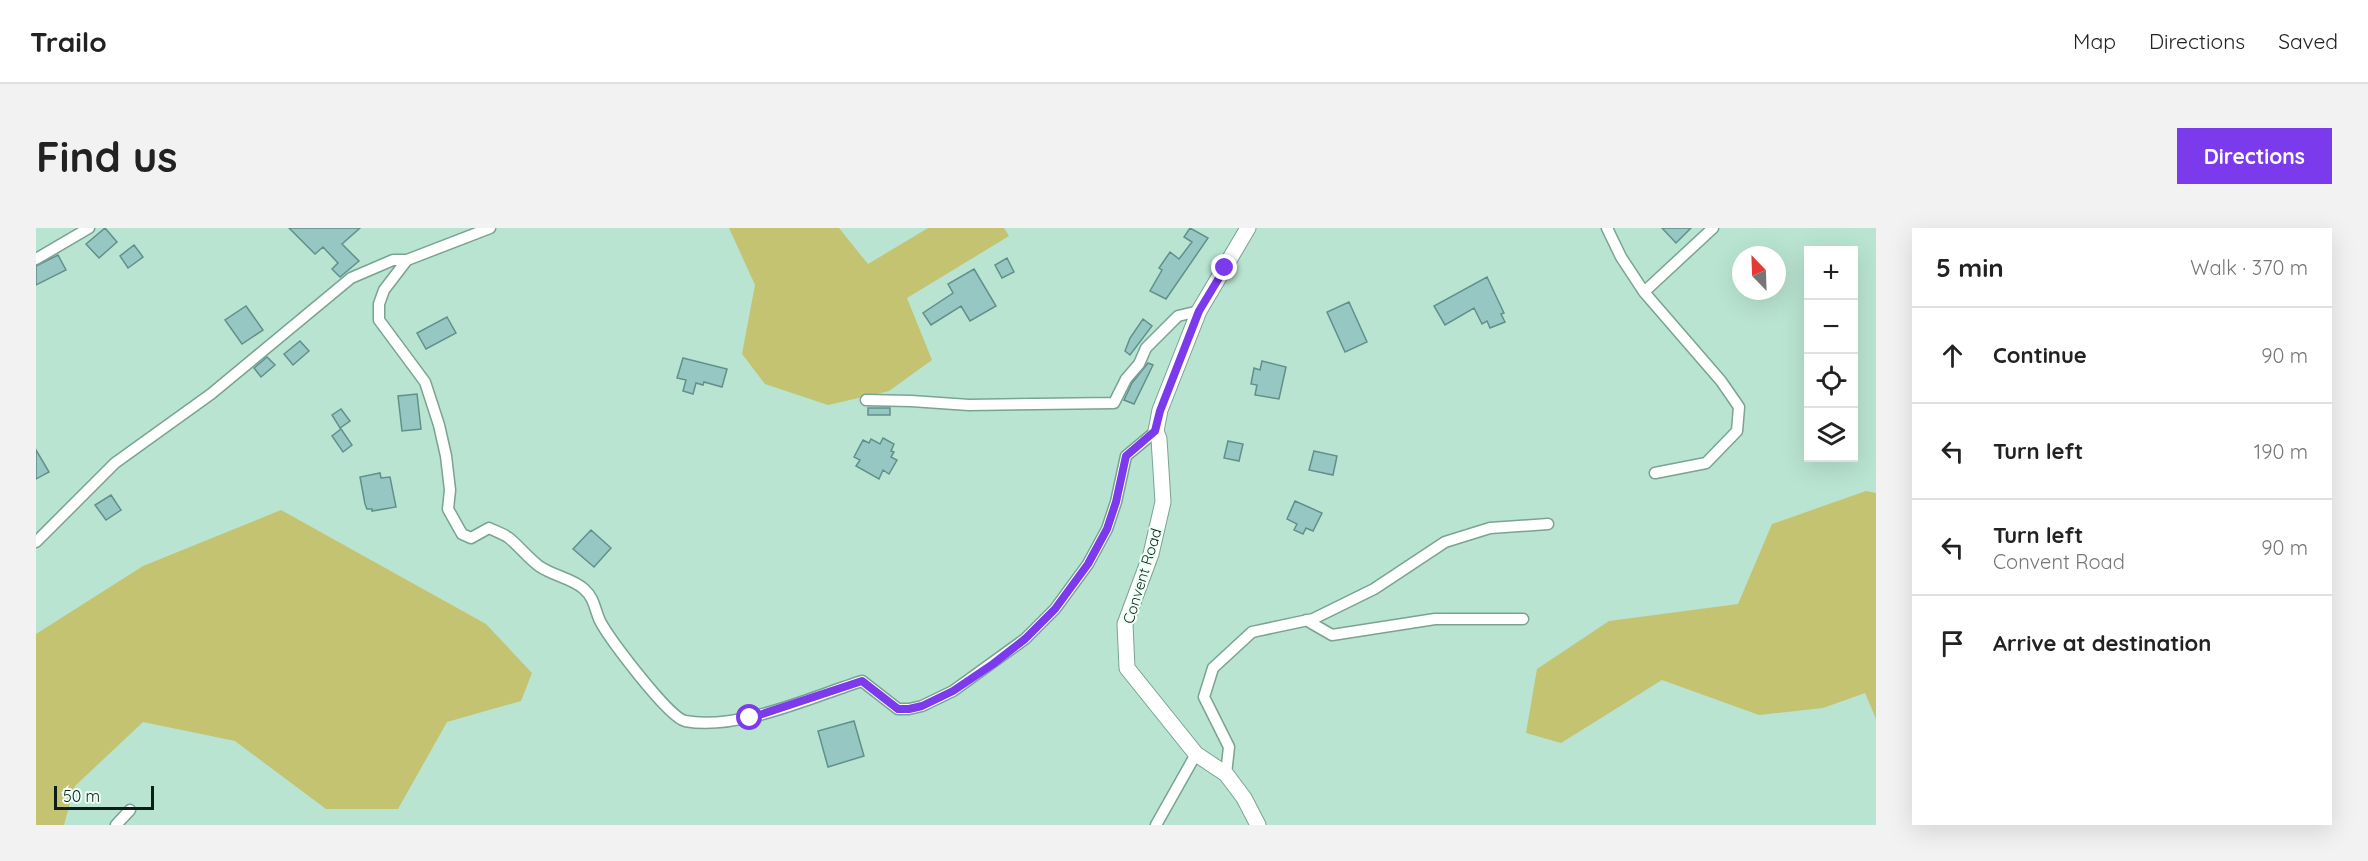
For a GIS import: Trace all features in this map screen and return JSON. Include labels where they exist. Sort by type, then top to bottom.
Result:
[{"type":"main road","name":"Convent Road","points":[[1248,228],[1199,311],[1160,411],[1155,431],[1159,439],[1163,502],[1151,554],[1125,624],[1127,668],[1196,754],[1226,774],[1244,798],[1258,825]]},
{"type":"street","points":[[36,259],[89,228]]},
{"type":"street","points":[[36,542],[115,463],[210,394],[351,278],[393,260],[407,260],[464,233],[490,228]]},
{"type":"street","points":[[1607,228],[1621,256],[1644,292],[1721,381],[1739,407],[1737,431],[1706,463],[1655,473]]},
{"type":"street","points":[[1644,292],[1713,228]]},
{"type":"street","points":[[407,260],[384,291],[379,304],[379,320],[425,382],[446,456],[450,490],[448,509],[454,523],[462,534],[471,538],[489,528],[509,538],[540,567],[582,587],[594,599],[600,620],[640,677],[668,708],[683,720],[722,721],[750,718],[862,681],[898,709],[922,706],[953,691],[1025,639],[1055,609],[1088,564],[1107,529],[1116,502],[1126,456],[1155,431]]},
{"type":"street","points":[[866,400],[969,405],[1114,403],[1146,348],[1178,316],[1199,311]]},
{"type":"street","points":[[1226,774],[1229,747],[1204,697],[1213,668],[1252,632],[1313,619],[1374,589],[1445,542],[1490,528],[1548,524]]},
{"type":"street","points":[[1306,620],[1332,635],[1435,619],[1523,619]]},
{"type":"street","points":[[1155,825],[1196,754]]},
{"type":"street","points":[[116,825],[130,810]]},
{"type":"shaded area","points":[[729,228],[839,228],[868,264],[928,228],[1004,228],[1009,236],[907,298],[932,360],[889,391],[828,405],[765,384],[742,354],[755,285]]},
{"type":"shaded area","points":[[1866,491],[1876,493],[1876,719],[1865,693],[1823,708],[1759,715],[1662,680],[1561,743],[1526,733],[1537,669],[1609,621],[1738,604],[1772,524]]},
{"type":"shaded area","points":[[281,510],[486,624],[532,673],[521,701],[447,722],[398,809],[326,809],[235,741],[143,722],[75,786],[64,825],[36,825],[36,634],[143,566]]},
{"type":"building","points":[[105,228],[117,242],[99,258],[86,244]]},
{"type":"building","points":[[289,228],[360,228],[342,244],[359,261],[340,277],[332,269],[338,263],[323,247],[315,254]]},
{"type":"building","points":[[1190,228],[1208,238],[1166,299],[1150,291],[1162,270],[1159,268],[1170,252],[1179,259],[1192,242],[1184,237]]},
{"type":"building","points":[[1662,228],[1691,228],[1676,243]]},
{"type":"building","points":[[134,245],[143,257],[128,268],[120,256]]},
{"type":"building","points":[[58,255],[66,270],[36,285],[36,266]]},
{"type":"building","points":[[1007,258],[1014,272],[1002,278],[995,265]]},
{"type":"building","points":[[974,269],[996,306],[970,321],[961,306],[931,325],[923,313],[953,293],[948,284]]},
{"type":"building","points":[[1487,277],[1504,313],[1501,314],[1505,322],[1490,328],[1487,321],[1482,324],[1474,308],[1445,325],[1434,306]]},
{"type":"building","points":[[1349,302],[1367,342],[1345,352],[1327,312]]},
{"type":"building","points":[[246,306],[263,330],[242,344],[225,320]]},
{"type":"building","points":[[447,317],[456,333],[426,349],[417,333]]},
{"type":"building","points":[[1143,319],[1152,326],[1130,355],[1125,351],[1130,338]]},
{"type":"building","points":[[300,341],[309,351],[293,365],[284,354]]},
{"type":"building","points":[[267,357],[275,365],[261,377],[254,368]]},
{"type":"building","points":[[683,358],[727,369],[722,387],[704,382],[703,385],[696,383],[693,394],[683,391],[686,380],[677,378]]},
{"type":"building","points":[[1262,361],[1286,367],[1279,399],[1255,395],[1257,385],[1251,384],[1254,368],[1260,370]]},
{"type":"building","points":[[1148,363],[1153,365],[1134,404],[1124,400],[1132,383]]},
{"type":"building","points":[[417,394],[421,429],[402,431],[398,396]]},
{"type":"building","points":[[868,408],[890,408],[890,415],[868,415]]},
{"type":"building","points":[[341,409],[350,421],[340,428],[332,415]]},
{"type":"building","points":[[341,429],[352,445],[343,452],[332,436]]},
{"type":"building","points":[[883,438],[894,444],[891,457],[897,460],[889,474],[883,470],[879,479],[856,466],[860,460],[854,457],[863,440],[869,443],[871,439],[880,444]]},
{"type":"building","points":[[1228,441],[1243,444],[1239,461],[1224,458]]},
{"type":"building","points":[[36,450],[49,472],[36,479]]},
{"type":"building","points":[[1314,451],[1337,456],[1333,475],[1309,470]]},
{"type":"building","points":[[380,473],[381,478],[390,477],[396,507],[372,511],[372,509],[367,509],[365,504],[360,477]]},
{"type":"building","points":[[111,495],[121,510],[106,520],[95,505]]},
{"type":"building","points":[[1295,501],[1322,513],[1313,531],[1306,528],[1303,534],[1294,530],[1297,524],[1287,519]]},
{"type":"building","points":[[591,530],[611,548],[594,567],[573,549]]},
{"type":"building","points":[[854,721],[864,756],[828,767],[818,731]]},
{"type":"route","points":[[750,718],[862,681],[898,709],[922,706],[953,691],[1025,639],[1055,609],[1088,564],[1107,529],[1116,502],[1126,456],[1155,431],[1160,411],[1199,311],[1225,268]]}]
